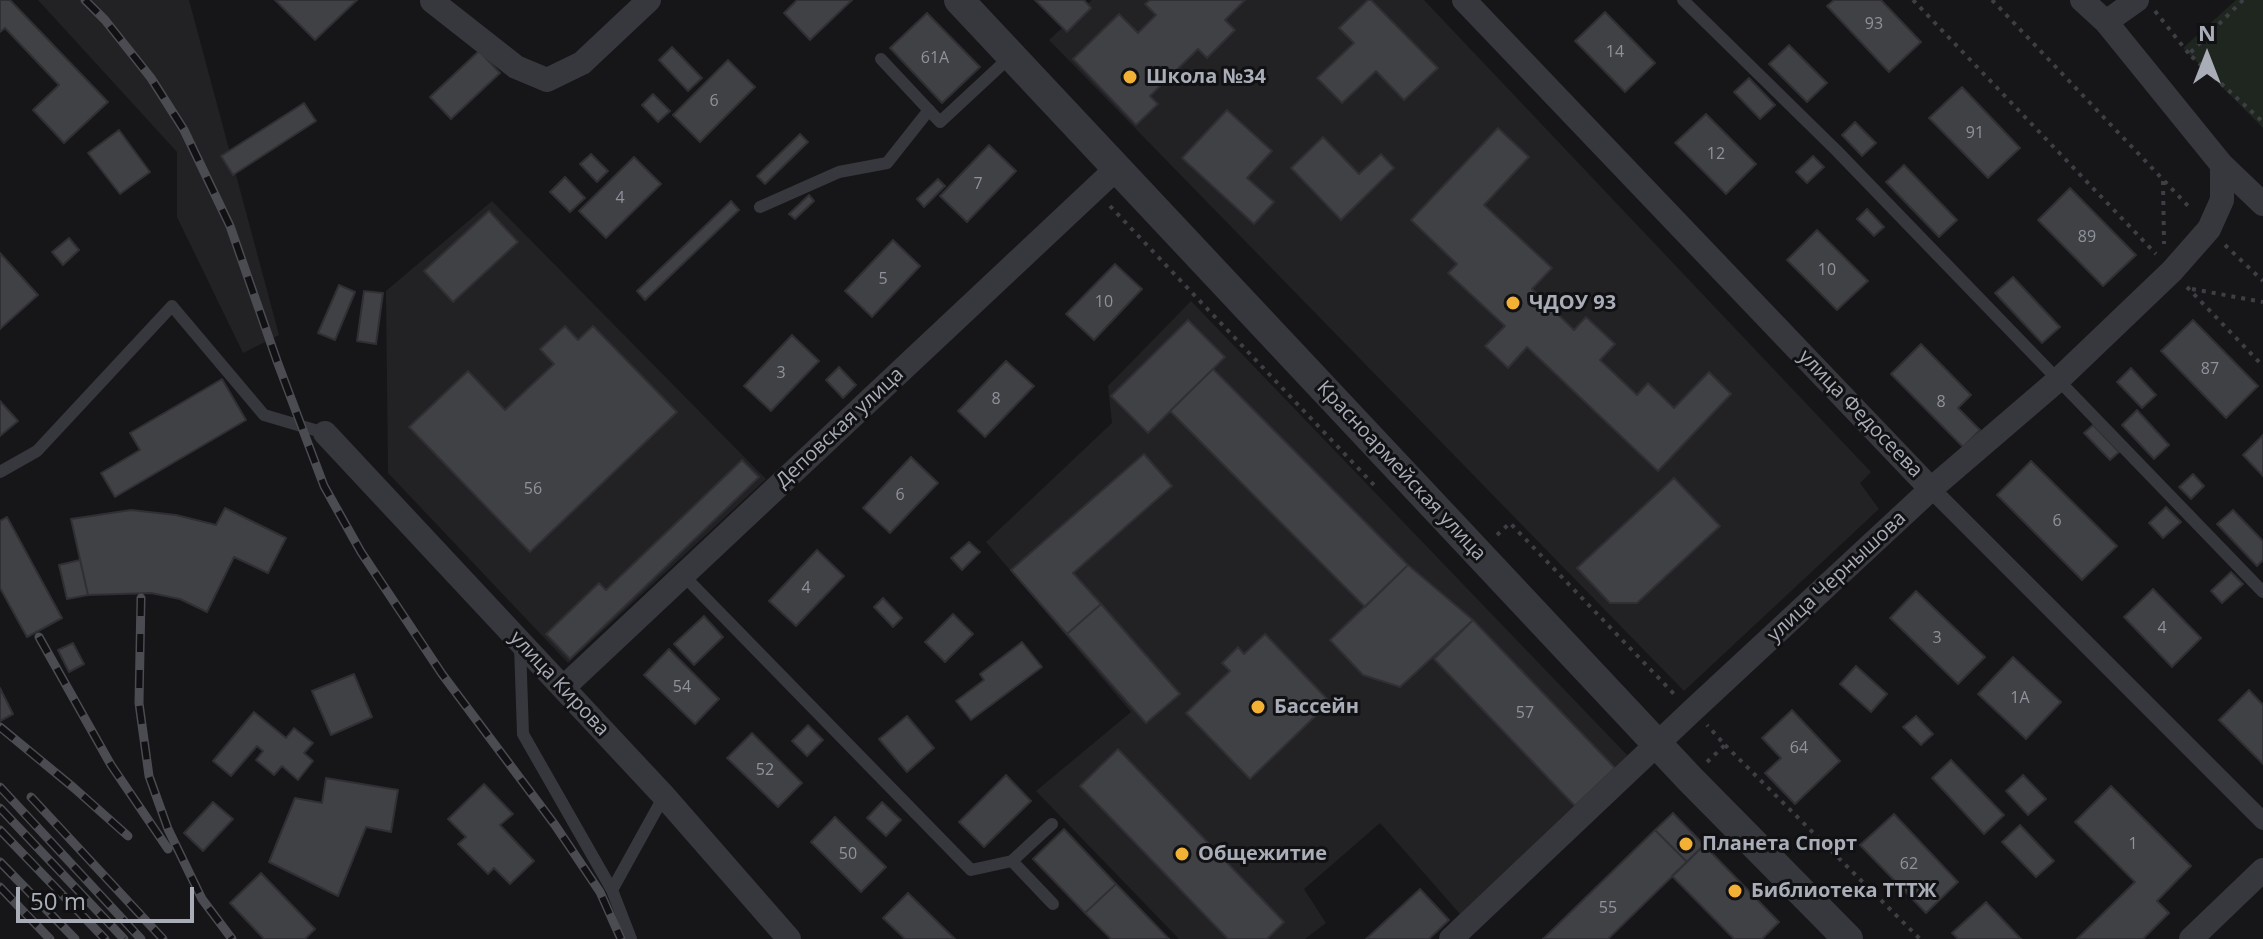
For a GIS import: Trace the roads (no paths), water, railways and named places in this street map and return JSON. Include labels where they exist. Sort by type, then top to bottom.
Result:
[{"type":"street","points":[[432,1],[516,67],[547,80],[582,63],[649,0]]},
{"type":"street","name":"Красноармейская улица","points":[[959,0],[1690,779],[1848,939]]},
{"type":"street","name":"улица Федосеева","points":[[1464,0],[1931,489],[2263,821]]},
{"type":"street","points":[[2082,0],[2106,22],[2222,165],[2263,204]]},
{"type":"street","points":[[2106,22],[2146,5]]},
{"type":"street","name":"улица Чернышова","points":[[1451,939],[1931,489],[2058,380],[2168,266],[2209,229],[2222,200],[2222,165]]},
{"type":"street","name":"Деповская улица","points":[[563,688],[1117,168]]},
{"type":"street","name":"улица Кирова","points":[[325,433],[664,796],[789,939]]},
{"type":"street","points":[[2191,939],[2263,870]]},
{"type":"lane","points":[[1683,0],[1837,151],[2263,592]]},
{"type":"lane","points":[[881,59],[940,122],[1011,56]]},
{"type":"lane","points":[[760,207],[839,172],[887,163],[929,110]]},
{"type":"lane","points":[[0,472],[37,451],[172,306],[264,415],[325,433]]},
{"type":"lane","points":[[683,575],[971,870],[1012,861],[1052,824]]},
{"type":"lane","points":[[520,642],[523,734],[612,890],[631,939]]},
{"type":"lane","points":[[612,890],[664,796]]},
{"type":"lane","points":[[1012,861],[1053,904]]},
{"type":"railway","points":[[85,0],[151,78],[184,130],[230,226],[324,486],[361,552],[442,674],[555,825],[600,892],[621,939]]},
{"type":"railway","points":[[141,598],[139,703],[149,776],[168,829],[202,899],[232,939]]},
{"type":"railway","points":[[39,637],[111,765],[168,849]]},
{"type":"railway","points":[[0,727],[128,836]]},
{"type":"railway","points":[[0,787],[141,939]]},
{"type":"railway","points":[[31,797],[163,939]]},
{"type":"railway","points":[[0,808],[124,939]]},
{"type":"railway","points":[[0,830],[105,939]]},
{"type":"railway","points":[[0,862],[75,939]]},
{"type":"railway","points":[[0,887],[50,939]]},
{"type":"place","name":"Школа №34","points":[[1130,77]]},
{"type":"place","name":"ЧДОУ 93","points":[[1513,303]]},
{"type":"place","name":"Бассейн","points":[[1258,707]]},
{"type":"place","name":"Планета Спорт","points":[[1686,844]]},
{"type":"place","name":"Общежитие","points":[[1182,854]]},
{"type":"place","name":"Библиотека ТТТЖ","points":[[1735,891]]}]
